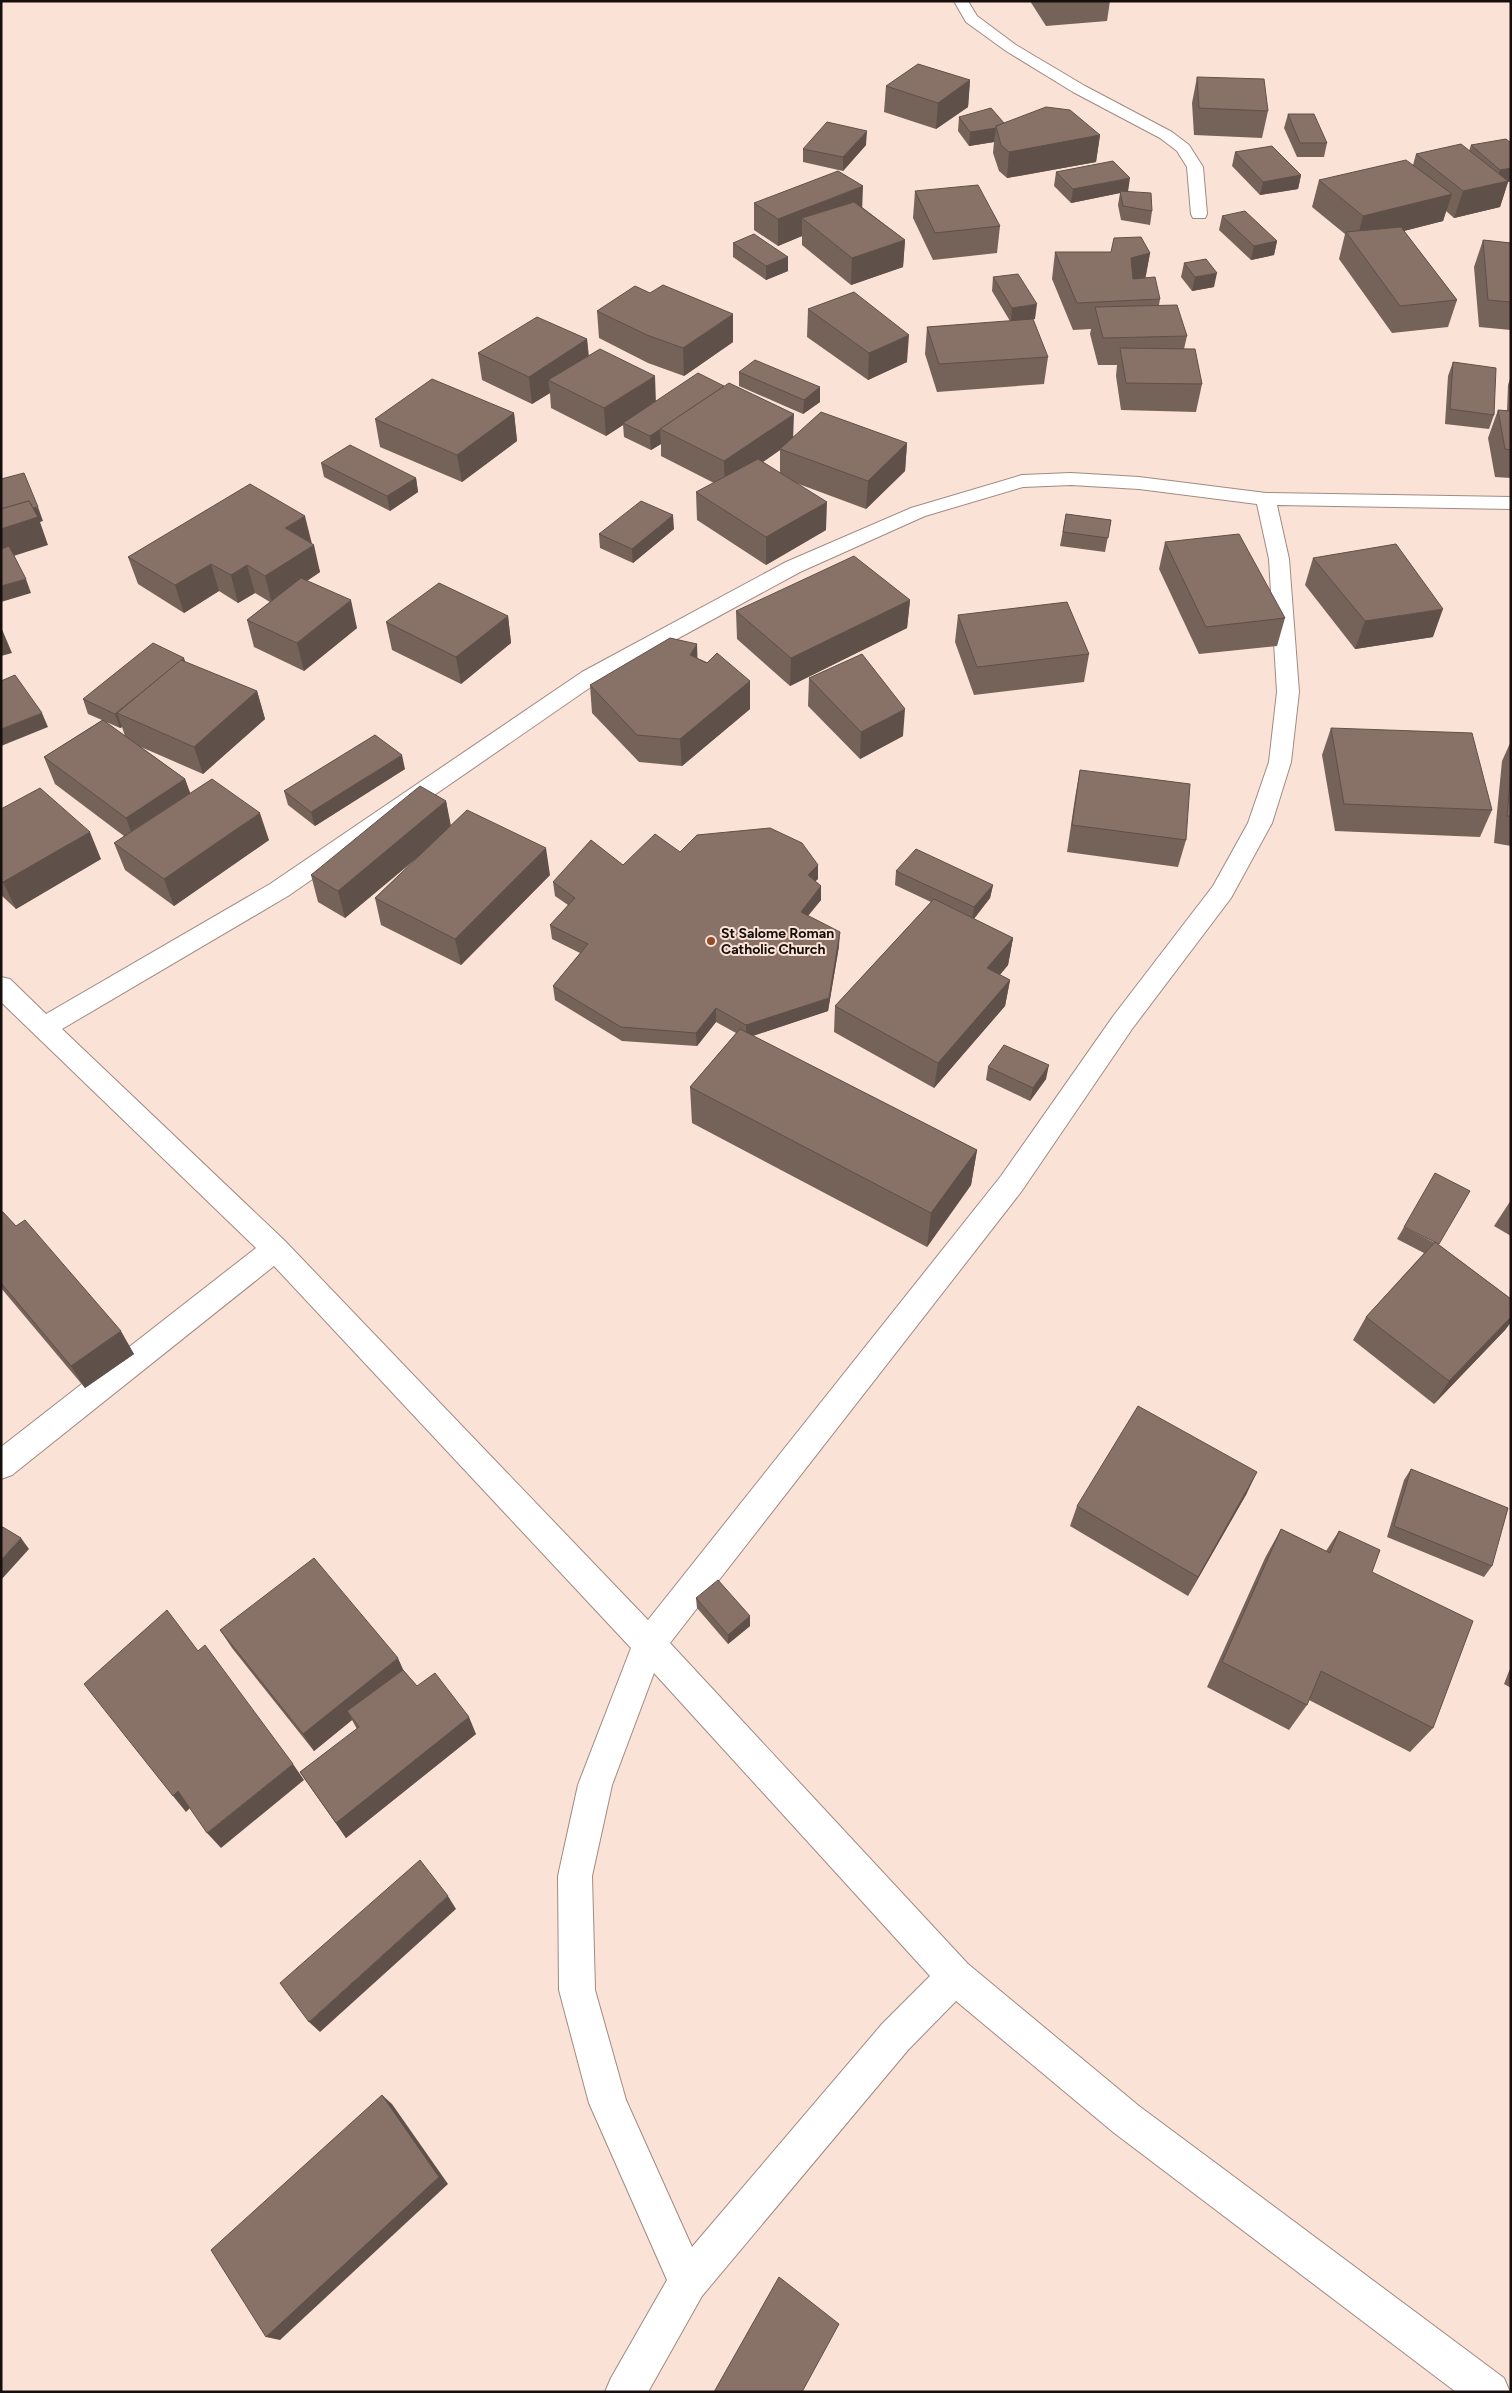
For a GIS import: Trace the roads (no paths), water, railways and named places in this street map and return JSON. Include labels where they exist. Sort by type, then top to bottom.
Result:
[{"type":"street","points":[[961,1],[971,19],[1011,48],[1078,89],[1166,135],[1183,148],[1195,167],[1199,214]]},
{"type":"street","points":[[43,1028],[279,890],[590,677],[793,567],[918,512],[1022,481],[1071,479],[1139,483],[1266,499],[1511,503]]},
{"type":"street","points":[[688,2282],[608,2103],[577,1990],[575,1876],[595,1785],[649,1644],[1011,1184],[1129,1015],[1222,892],[1260,823],[1280,762],[1288,692],[1279,559],[1266,499]]},
{"type":"street","points":[[1,986],[275,1249],[649,1644],[955,1977],[1126,2119],[1490,2392]]},
{"type":"street","points":[[1,1465],[275,1249]]},
{"type":"street","points":[[625,2392],[688,2282],[895,2037],[955,1977]]},
{"type":"place","name":"St Salome Roman Catholic Church","points":[[711,941]]}]
